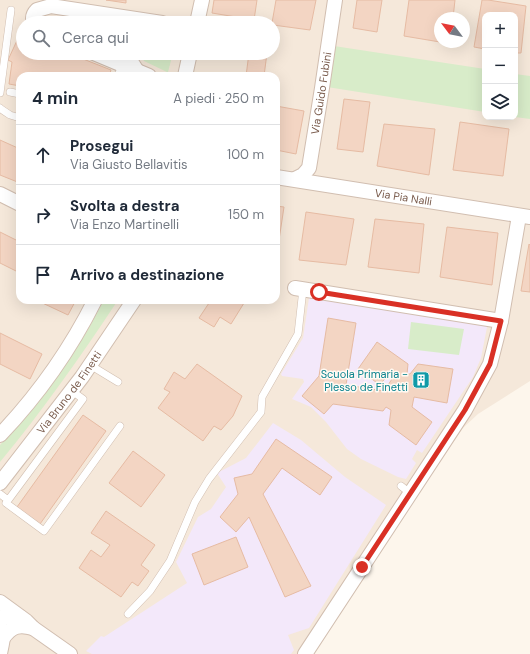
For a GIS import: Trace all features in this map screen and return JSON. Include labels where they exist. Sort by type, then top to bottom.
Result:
[{"type":"street","points":[[199,16],[202,0]]},
{"type":"street","name":"Via Guido Fubini","points":[[295,179],[303,175],[309,168],[335,0]]},
{"type":"street","points":[[33,16],[37,10],[51,6],[114,16]]},
{"type":"street","points":[[111,60],[140,72]]},
{"type":"street","points":[[186,72],[188,60]]},
{"type":"street","name":"Via Pia Nalli","points":[[280,177],[524,216]]},
{"type":"street","points":[[0,194],[16,202]]},
{"type":"street","points":[[305,654],[406,490],[465,410],[490,364],[524,216]]},
{"type":"street","points":[[299,289],[501,321]]},
{"type":"street","points":[[0,435],[38,391],[80,328],[93,304]]},
{"type":"street","name":"Via Bruno de Finetti","points":[[0,483],[72,391],[131,304]]},
{"type":"street","points":[[0,602],[70,654]]},
{"type":"street","points":[[0,618],[20,616]]},
{"type":"street","points":[[1,642],[12,628],[25,626],[33,628]]},
{"type":"lane","points":[[0,89],[11,10]]},
{"type":"lane","points":[[10,92],[16,93]]},
{"type":"lane","points":[[0,108],[10,116],[16,117]]},
{"type":"lane","points":[[128,614],[150,591],[170,561],[195,502],[209,479],[261,412],[262,397],[298,334],[299,289]]},
{"type":"lane","points":[[90,366],[118,382]]},
{"type":"lane","points":[[72,391],[83,399],[6,503],[44,531],[120,426]]},
{"type":"lane","points":[[0,494],[8,500]]},
{"type":"shaded area","points":[[0,0],[530,0],[530,381],[478,414],[463,428],[313,654],[0,654]]},
{"type":"shaded area","points":[[309,298],[485,324],[487,327],[481,358],[473,377],[422,453],[417,450],[412,459],[416,463],[406,479],[398,477],[361,459],[347,449],[326,422],[311,407],[292,399],[304,382],[303,379],[282,376],[281,374],[303,338]]},
{"type":"shaded area","points":[[273,423],[301,440],[345,477],[386,505],[309,628],[288,635],[294,650],[291,654],[92,654],[86,651],[101,636],[104,637],[187,583],[176,562],[198,517],[211,509],[226,487],[217,473],[246,458]]},
{"type":"green space","points":[[334,46],[482,69],[482,112],[327,87]]},
{"type":"green space","points":[[144,60],[171,60],[168,72]]},
{"type":"green space","points":[[518,74],[530,76],[530,119],[518,117]]},
{"type":"green space","points":[[102,304],[115,304],[61,382],[0,462],[0,445],[36,404],[73,349],[76,349]]},
{"type":"green space","points":[[411,322],[464,329],[459,355],[408,349]]},
{"type":"building","points":[[106,0],[126,0],[126,3]]},
{"type":"building","points":[[214,0],[257,0],[255,16],[230,16],[212,13]]},
{"type":"building","points":[[276,0],[316,0],[310,30],[280,26],[280,16],[273,16]]},
{"type":"building","points":[[357,0],[382,0],[377,32],[353,28]]},
{"type":"building","points":[[409,0],[455,0],[454,12],[434,12],[434,41],[404,36]]},
{"type":"building","points":[[482,0],[526,6],[521,53],[518,53],[518,12],[482,12],[482,48],[474,47]]},
{"type":"building","points":[[16,43],[16,60],[86,60],[111,70],[110,72],[16,72],[16,85],[9,84],[12,62],[8,60]]},
{"type":"building","points":[[248,60],[266,60],[265,72],[247,72]]},
{"type":"building","points":[[344,99],[370,102],[363,152],[337,149]]},
{"type":"building","points":[[280,107],[304,111],[296,154],[280,151]]},
{"type":"building","points":[[460,122],[509,129],[503,176],[453,170]]},
{"type":"building","points":[[384,124],[435,129],[429,175],[377,166]]},
{"type":"building","points":[[0,140],[16,147],[16,181],[0,175]]},
{"type":"building","points":[[280,206],[284,207],[280,233]]},
{"type":"building","points":[[306,212],[354,219],[346,265],[299,260]]},
{"type":"building","points":[[375,219],[424,224],[419,273],[368,267]]},
{"type":"building","points":[[447,227],[498,233],[492,285],[440,277]]},
{"type":"building","points":[[0,232],[16,240],[16,271],[0,263]]},
{"type":"building","points":[[529,244],[530,245],[530,292],[521,291]]},
{"type":"building","points":[[45,304],[74,304],[68,315]]},
{"type":"building","points":[[208,304],[243,304],[231,324],[220,317],[214,327],[199,318]]},
{"type":"building","name":"Scuola Primaria - Plesso de Finetti","points":[[328,318],[356,323],[346,385],[384,391],[394,376],[389,373],[380,385],[358,369],[377,342],[408,364],[407,374],[410,374],[418,364],[453,369],[447,403],[414,397],[412,407],[432,422],[416,445],[389,425],[391,410],[386,407],[383,411],[333,404],[324,414],[302,396],[319,376]]},
{"type":"building","points":[[0,333],[42,354],[30,379],[0,364]]},
{"type":"building","points":[[197,364],[242,396],[233,416],[221,430],[214,426],[203,441],[158,408],[170,392],[164,389],[174,372],[185,379]]},
{"type":"building","points":[[83,415],[106,431],[40,524],[17,507]]},
{"type":"building","points":[[276,439],[332,477],[320,495],[282,468],[263,494],[311,586],[285,597],[249,517],[236,532],[220,517],[238,494],[234,478],[252,474]]},
{"type":"building","points":[[133,451],[165,475],[141,507],[109,483]]},
{"type":"building","points":[[106,511],[155,545],[141,565],[149,571],[138,586],[132,582],[121,597],[79,568],[91,550],[101,557],[110,545],[91,533]]},
{"type":"building","points":[[236,537],[248,567],[204,585],[192,554]]},
{"type":"place","name":"Scuola Primaria - Plesso de Finetti","points":[[421,380]]},
{"type":"route","points":[[319,292],[501,321],[490,364],[465,410],[362,567]]}]
